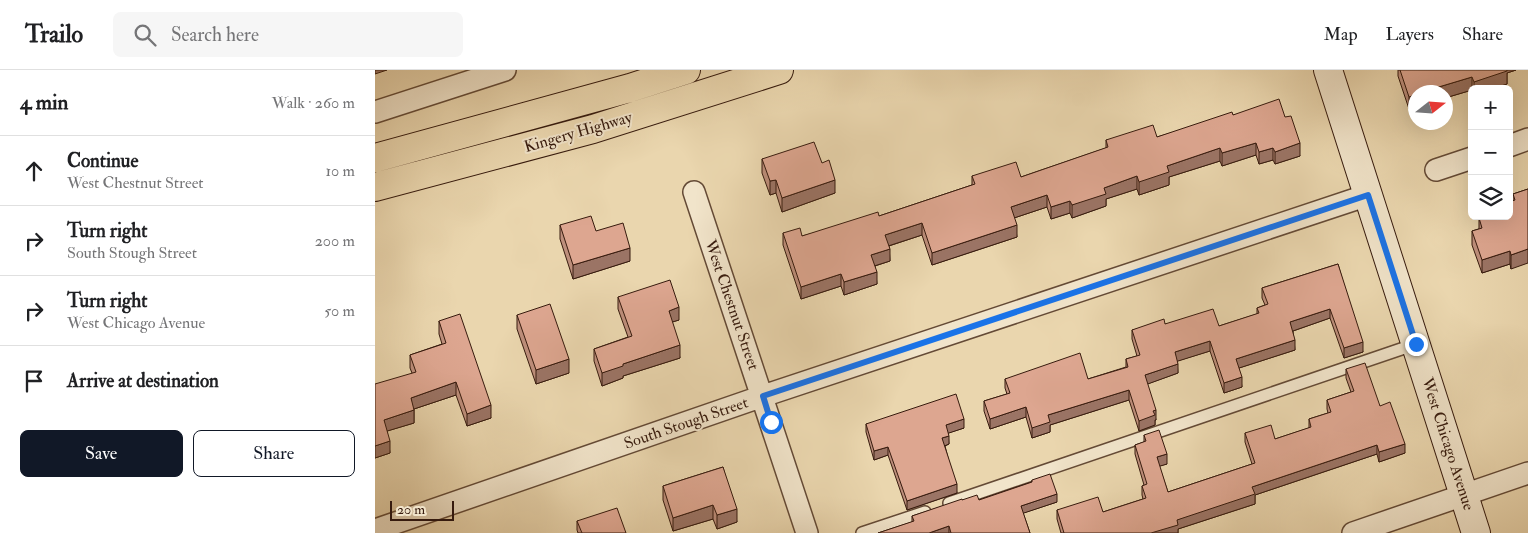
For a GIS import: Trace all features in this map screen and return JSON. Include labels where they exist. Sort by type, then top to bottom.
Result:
[{"type":"highway","name":"Kingery Highway","points":[[375,158],[631,88],[686,70]]},
{"type":"highway","name":"Kingery Highway","points":[[375,187],[593,129],[779,70]]},
{"type":"main road","name":"West Chicago Avenue","points":[[1328,70],[1477,533]]},
{"type":"street","points":[[375,112],[505,70]]},
{"type":"street","points":[[1513,145],[1528,139]]},
{"type":"street","points":[[1436,170],[1468,159]]},
{"type":"street","name":"West Chestnut Street","points":[[694,192],[807,533]]},
{"type":"street","name":"South Stough Street","points":[[375,530],[763,396],[1368,195]]},
{"type":"street","points":[[1353,533],[1528,473]]},
{"type":"lane","points":[[863,533],[1416,344]]},
{"type":"building","points":[[1400,70],[1507,70],[1474,82],[1472,77],[1445,85],[1408,85],[1408,94]]},
{"type":"building","points":[[1279,99],[1285,117],[1291,116],[1300,143],[1275,152],[1273,148],[1259,152],[1256,143],[1222,153],[1220,148],[1167,166],[1169,172],[1139,182],[1137,176],[1104,188],[1106,194],[1072,205],[1070,201],[1051,207],[1047,195],[1011,207],[1017,225],[932,253],[922,223],[885,235],[890,249],[871,255],[877,272],[844,282],[841,274],[801,287],[783,233],[800,228],[802,236],[878,212],[879,216],[975,184],[972,176],[1016,162],[1021,177],[1108,147],[1106,140],[1153,125],[1157,137],[1232,112],[1233,115]]},
{"type":"building","points":[[814,142],[822,163],[829,160],[835,180],[782,198],[776,180],[770,181],[762,159]]},
{"type":"building","points":[[1528,189],[1528,249],[1511,255],[1510,251],[1482,260],[1472,231],[1482,228],[1480,220],[1513,220],[1513,201],[1515,200],[1513,194]]},
{"type":"building","points":[[591,216],[596,231],[623,223],[630,248],[573,265],[560,225]]},
{"type":"building","points":[[1338,264],[1363,342],[1344,348],[1330,309],[1290,322],[1295,340],[1236,359],[1242,377],[1224,383],[1210,341],[1175,352],[1178,364],[1145,375],[1156,410],[1153,411],[1155,415],[1139,421],[1129,390],[1048,415],[1050,422],[1032,428],[1026,407],[990,419],[984,401],[1010,393],[1005,379],[1080,353],[1088,379],[1128,367],[1126,359],[1140,355],[1132,330],[1164,319],[1165,324],[1213,309],[1219,326],[1259,313],[1257,308],[1268,304],[1262,288]]},
{"type":"building","points":[[670,280],[679,307],[669,311],[680,345],[602,373],[594,349],[632,336],[618,297]]},
{"type":"building","points":[[550,304],[569,359],[536,370],[517,315]]},
{"type":"building","points":[[460,314],[491,405],[467,414],[456,382],[411,398],[414,410],[384,420],[390,441],[375,446],[375,384],[416,372],[410,355],[446,343],[439,321]]},
{"type":"building","points":[[1365,363],[1380,406],[1390,402],[1405,444],[1379,452],[1377,445],[1252,487],[1255,494],[1177,520],[1178,525],[1151,533],[1064,533],[1057,510],[1098,497],[1103,512],[1146,498],[1142,486],[1147,484],[1135,445],[1146,441],[1144,435],[1159,430],[1167,454],[1157,457],[1168,492],[1255,463],[1245,433],[1271,425],[1275,439],[1311,427],[1309,419],[1331,412],[1327,400],[1354,391],[1346,369]]},
{"type":"building","points":[[956,394],[964,419],[946,425],[949,436],[942,438],[957,484],[907,501],[888,447],[874,451],[866,424]]},
{"type":"building","points":[[723,467],[737,509],[717,515],[713,505],[673,518],[663,486]]},
{"type":"building","points":[[1050,474],[1057,494],[1021,506],[1030,533],[951,533],[949,526],[929,533],[878,533],[914,521],[912,516],[977,495],[979,500]]},
{"type":"building","points":[[617,508],[626,533],[582,533],[577,521]]},
{"type":"route","points":[[771,422],[763,396],[1368,195],[1416,344]]}]
